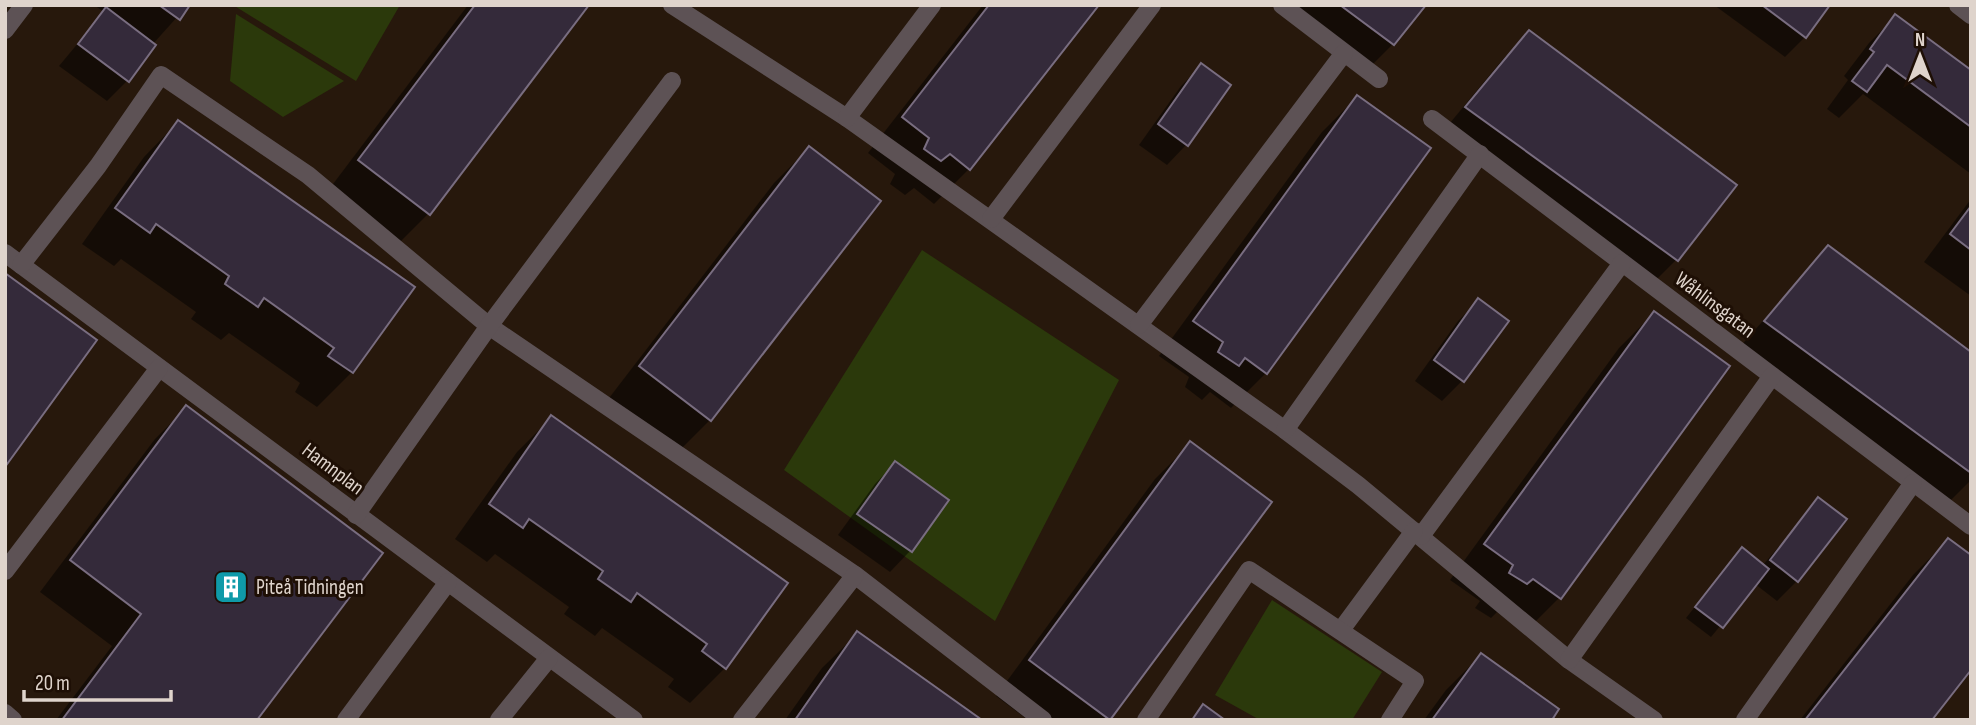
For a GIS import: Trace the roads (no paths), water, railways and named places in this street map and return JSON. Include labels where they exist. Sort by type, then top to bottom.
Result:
[{"type":"street","points":[[5,30],[24,5]]},
{"type":"street","points":[[847,118],[932,5]]},
{"type":"street","points":[[991,219],[1152,5]]},
{"type":"street","points":[[1282,5],[1379,79]]},
{"type":"street","points":[[1958,5],[1971,15]]},
{"type":"street","points":[[685,9],[991,219],[1285,430],[1418,533],[1569,660],[1654,720]]},
{"type":"street","points":[[1139,326],[1344,53]]},
{"type":"street","points":[[20,265],[98,166],[161,75],[308,175],[489,326],[855,575],[1043,720]]},
{"type":"street","points":[[356,514],[489,326],[672,80]]},
{"type":"street","name":"Wåhlinsgatan","points":[[1432,119],[1971,526]]},
{"type":"street","points":[[1285,430],[1480,154]]},
{"type":"street","name":"Hamnplan","points":[[5,253],[634,720]]},
{"type":"street","points":[[1342,630],[1622,263]]},
{"type":"street","points":[[5,571],[159,368]]},
{"type":"street","points":[[1569,660],[1772,376]]},
{"type":"street","points":[[1745,720],[1913,483]]},
{"type":"street","points":[[1146,720],[1249,570],[1415,681],[1390,720]]},
{"type":"street","points":[[742,720],[855,575]]},
{"type":"street","points":[[346,720],[448,582]]},
{"type":"street","points":[[499,720],[549,657]]},
{"type":"street","points":[[5,713],[13,720]]},
{"type":"place","name":"Piteå Tidningen","points":[[231,587]]}]
